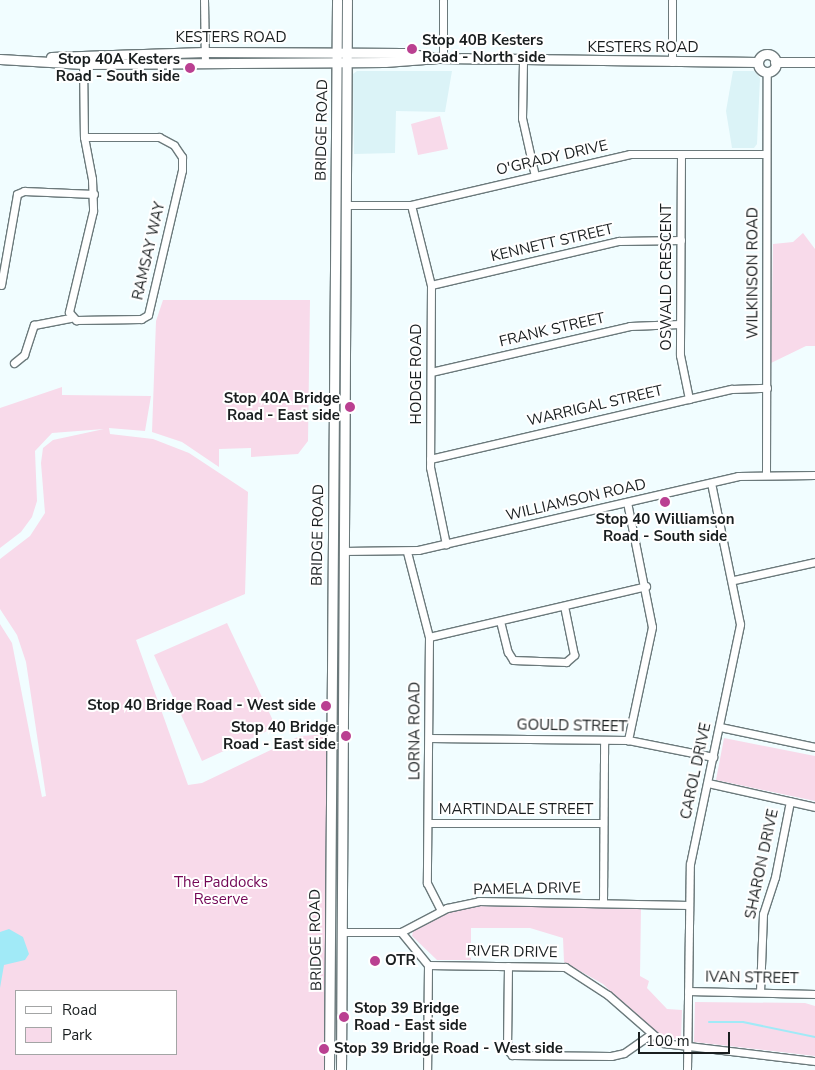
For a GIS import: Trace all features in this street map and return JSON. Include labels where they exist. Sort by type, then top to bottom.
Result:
[{"type":"main road","name":"BRIDGE ROAD","points":[[329,1070],[331,932],[330,652],[337,0]]},
{"type":"main road","name":"BRIDGE ROAD","points":[[341,1070],[343,445],[347,0]]},
{"type":"main road","points":[[317,52],[336,35]]},
{"type":"main road","name":"KESTERS ROAD","points":[[83,59],[205,52],[346,52],[419,54],[440,58]]},
{"type":"main road","points":[[775,62],[773,69],[767,72],[760,68],[758,62],[767,54],[775,62],[815,62]]},
{"type":"main road","name":"KESTERS ROAD","points":[[0,59],[83,59],[205,63],[346,62],[440,58],[524,61],[758,62]]},
{"type":"main road","points":[[335,206],[346,205]]},
{"type":"main road","points":[[333,445],[343,445]]},
{"type":"main road","points":[[331,551],[343,551]]},
{"type":"main road","points":[[330,652],[342,651]]},
{"type":"main road","points":[[331,932],[342,932]]},
{"type":"street","points":[[204,0],[205,63]]},
{"type":"street","points":[[440,58],[443,0]]},
{"type":"street","points":[[672,0],[672,62]]},
{"type":"street","points":[[14,363],[24,355],[34,325],[71,318],[70,304],[93,211],[94,194],[84,137],[83,59]]},
{"type":"street","points":[[524,61],[522,118],[535,176]]},
{"type":"street","name":"WILKINSON ROAD","points":[[766,474],[767,72]]},
{"type":"street","name":"RAMSAY WAY","points":[[71,318],[141,319],[148,315],[183,163],[174,145],[159,137],[84,137]]},
{"type":"street","name":"OSWALD CRESCENT","points":[[681,154],[680,361],[689,399]]},
{"type":"street","name":"O'GRADY DRIVE","points":[[346,205],[412,205],[622,155],[766,154]]},
{"type":"street","points":[[0,285],[17,194],[24,191],[94,194]]},
{"type":"street","name":"HODGE ROAD","points":[[412,205],[431,285],[430,459],[446,544]]},
{"type":"street","name":"KENNETT STREET","points":[[431,285],[619,241],[681,240]]},
{"type":"street","name":"FRANK STREET","points":[[431,372],[630,326],[680,324]]},
{"type":"street","name":"WARRIGAL STREET","points":[[430,459],[738,388],[767,388]]},
{"type":"street","name":"WILLIAMSON ROAD","points":[[343,551],[407,552],[711,483],[766,474],[815,475]]},
{"type":"street","name":"CAROL DRIVE","points":[[687,1070],[690,864],[740,624],[734,580],[711,483]]},
{"type":"street","points":[[627,502],[646,586],[651,632],[628,740]]},
{"type":"street","name":"LORNA ROAD","points":[[407,552],[429,637],[427,883],[441,911]]},
{"type":"street","points":[[734,580],[815,562]]},
{"type":"street","points":[[429,637],[646,586]]},
{"type":"street","points":[[500,621],[508,652],[513,660],[566,662],[574,655],[564,606]]},
{"type":"street","points":[[720,727],[815,747]]},
{"type":"street","name":"GOULD STREET","points":[[429,738],[628,740],[713,757]]},
{"type":"street","points":[[603,902],[604,740]]},
{"type":"street","points":[[708,783],[815,806]]},
{"type":"street","name":"SHARON DRIVE","points":[[760,992],[763,914],[775,877],[790,801]]},
{"type":"street","name":"MARTINDALE STREET","points":[[428,823],[603,823]]},
{"type":"street","name":"PAMELA DRIVE","points":[[342,932],[400,932],[441,911],[479,901],[689,905]]},
{"type":"street","points":[[400,932],[428,965],[427,1070]]},
{"type":"street","name":"RIVER DRIVE","points":[[428,965],[569,968],[608,995],[650,1035],[663,1043],[815,1061]]},
{"type":"street","points":[[508,966],[507,1049],[512,1056],[610,1056],[624,1053],[650,1035]]},
{"type":"street","name":"IVAN STREET","points":[[688,991],[815,994]]},
{"type":"shaded area","points":[[357,71],[452,71],[445,112],[396,111],[395,153],[354,154],[353,74]]},
{"type":"shaded area","points":[[733,71],[754,71],[760,78],[757,144],[754,148],[732,148],[726,111]]},
{"type":"green space","points":[[440,116],[448,149],[418,155],[411,124]]},
{"type":"green space","points":[[803,233],[815,249],[815,346],[806,346],[771,363],[773,244],[793,242]]},
{"type":"green space","points":[[163,300],[310,300],[308,441],[298,454],[251,457],[251,448],[219,449],[219,467],[182,442],[152,432],[156,321]]},
{"type":"green space","name":"The Paddocks Reserve","points":[[62,387],[62,395],[151,396],[145,431],[109,428],[110,434],[153,439],[189,453],[248,492],[245,594],[136,640],[188,785],[202,783],[300,736],[330,734],[330,1070],[0,1070],[0,624],[12,643],[42,797],[46,796],[26,662],[17,635],[0,609],[0,559],[30,536],[45,513],[41,463],[43,448],[53,440],[104,429],[52,433],[35,451],[37,501],[32,517],[21,532],[0,548],[0,408]]},
{"type":"green space","points":[[227,623],[276,727],[202,761],[154,655]]},
{"type":"green space","points":[[724,738],[815,756],[815,801],[716,780]]},
{"type":"green space","points":[[474,906],[641,908],[640,976],[649,981],[647,988],[667,1009],[682,1010],[681,1039],[659,1038],[603,984],[564,962],[563,938],[530,928],[471,928],[471,960],[437,960],[412,936],[413,931],[451,911]]},
{"type":"green space","points":[[695,1002],[805,1003],[815,1006],[815,1056],[694,1042]]},
{"type":"water","points":[[9,929],[23,937],[29,954],[25,960],[4,965],[0,988],[0,932]]},
{"type":"waterway","points":[[709,1022],[743,1022],[815,1037]]},
{"type":"place","name":"Stop 40B Kesters Road - North side","points":[[412,49]]},
{"type":"place","name":"Stop 40A Kesters Road - South side","points":[[190,68]]},
{"type":"place","name":"Stop 40A Bridge Road - East side","points":[[350,407]]},
{"type":"place","name":"Stop 40 Williamson Road - South side","points":[[665,502]]},
{"type":"place","name":"Stop 40 Bridge Road - West side","points":[[326,706]]},
{"type":"place","name":"Stop 40 Bridge Road - East side","points":[[346,736]]},
{"type":"place","name":"OTR","points":[[375,961]]},
{"type":"place","name":"Stop 39 Bridge Road - East side","points":[[344,1017]]},
{"type":"place","name":"Stop 39 Bridge Road - West side","points":[[324,1049]]}]
